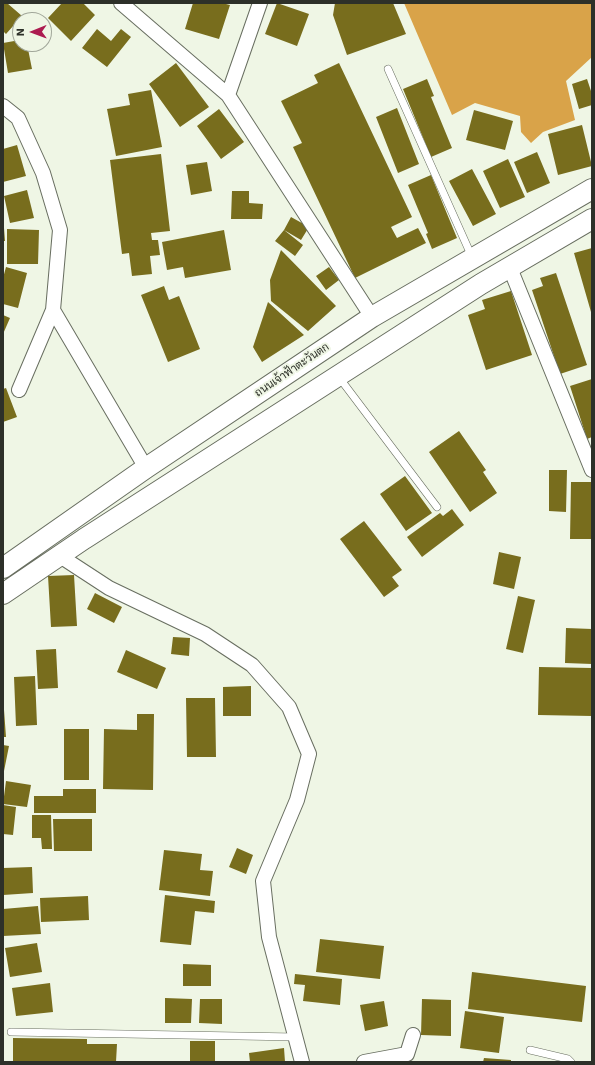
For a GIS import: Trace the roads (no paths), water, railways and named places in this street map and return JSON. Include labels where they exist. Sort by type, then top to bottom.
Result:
[{"type":"main road","name":"ถนนเจ้าฟ้าตะวันตก","points":[[3,568],[146,468],[372,317],[592,189]]},
{"type":"main road","points":[[3,594],[338,375],[481,284],[592,219]]},
{"type":"street","points":[[121,3],[228,95],[372,317]]},
{"type":"street","points":[[228,95],[260,3]]},
{"type":"street","points":[[3,106],[18,118],[43,173],[60,230],[53,310],[19,390]]},
{"type":"street","points":[[510,268],[592,470]]},
{"type":"street","points":[[53,310],[146,468]]},
{"type":"street","points":[[60,556],[109,588],[219,642],[252,665],[289,707],[309,754],[297,800],[263,881],[269,937],[302,1062]]},
{"type":"street","points":[[364,1062],[407,1054],[413,1035]]},
{"type":"lane","points":[[388,69],[472,258]]},
{"type":"lane","points":[[338,375],[437,507]]},
{"type":"lane","points":[[11,1032],[296,1037]]},
{"type":"lane","points":[[530,1050],[568,1059],[572,1062]]}]
